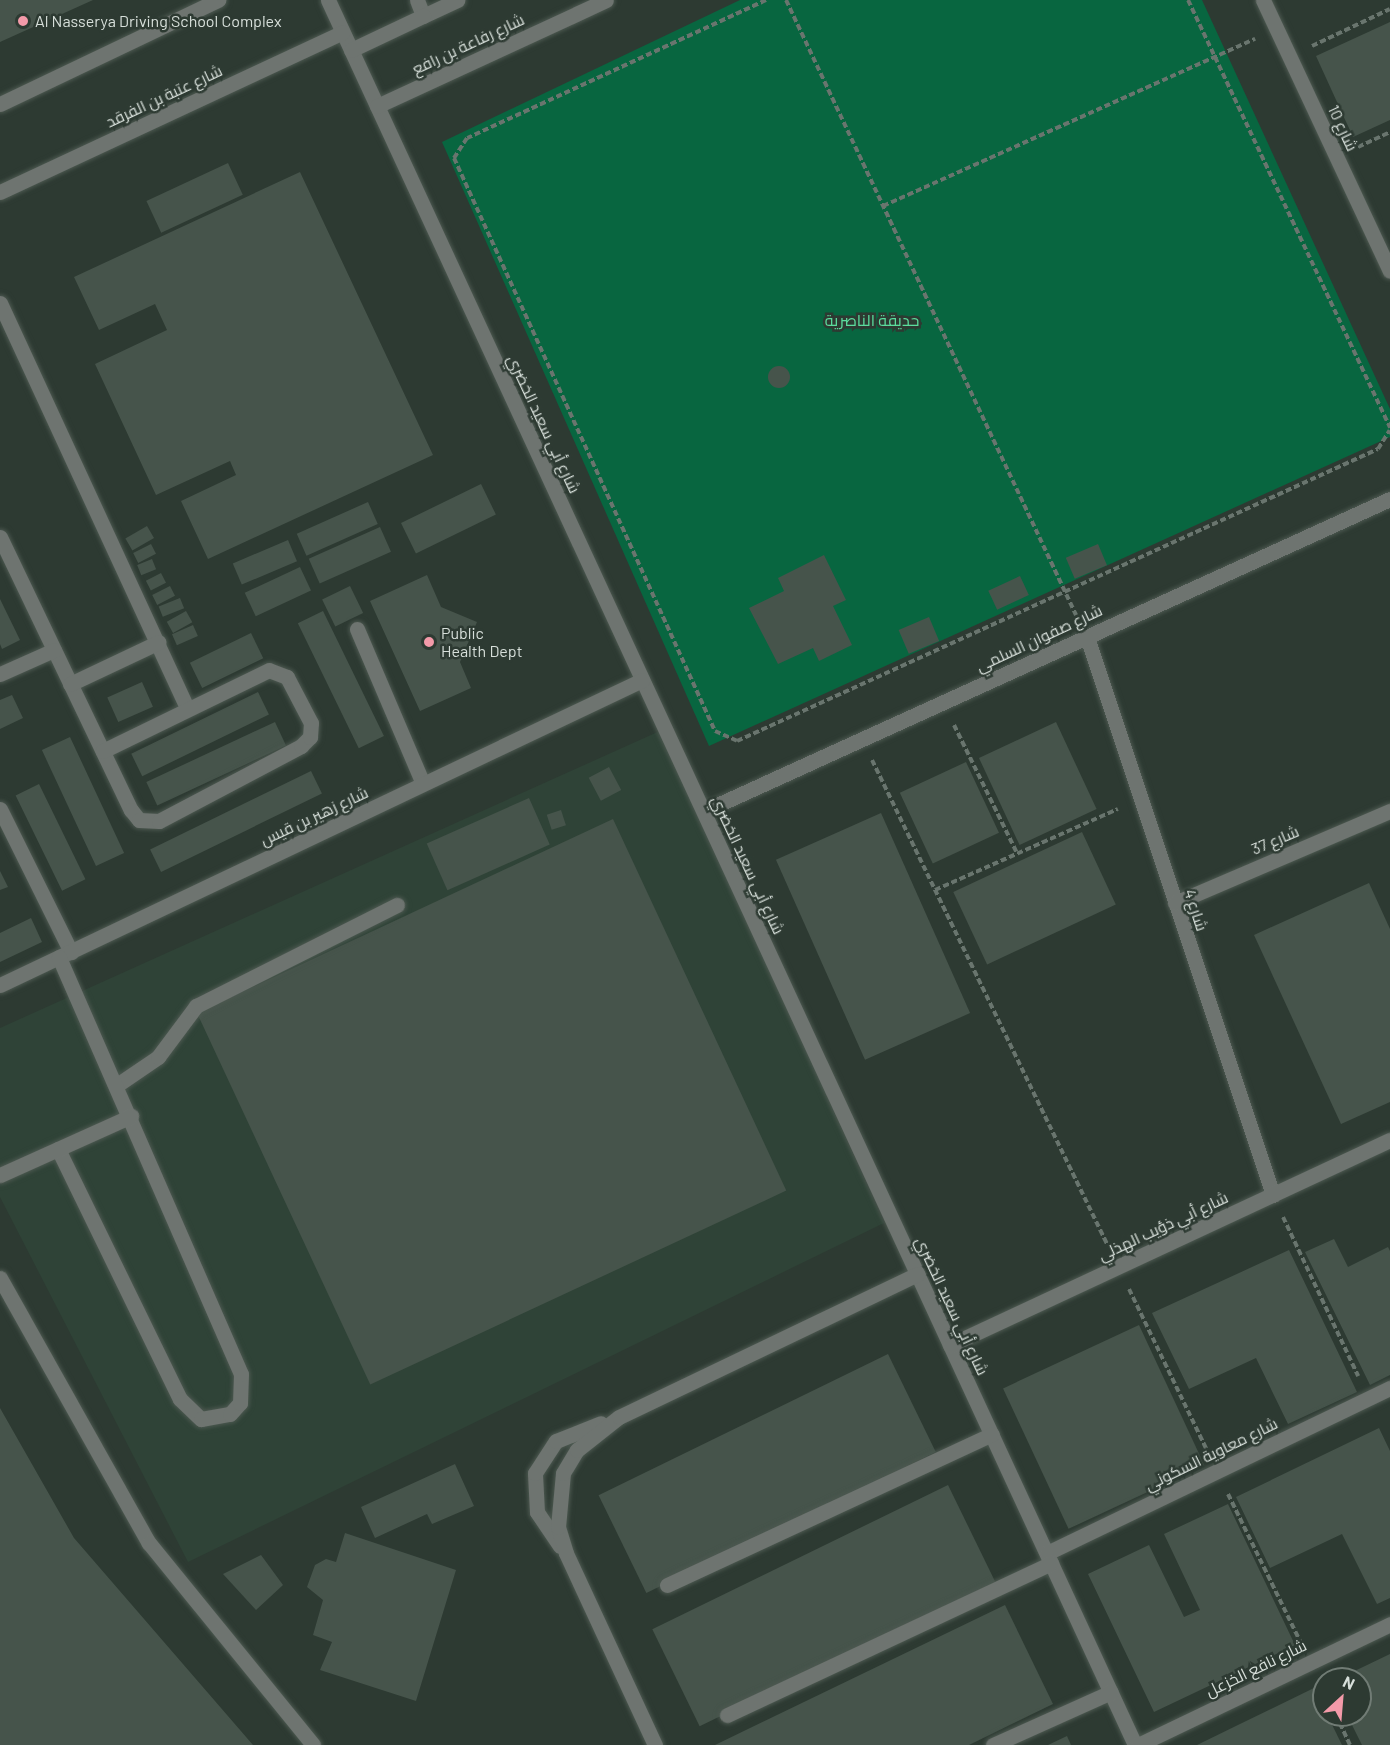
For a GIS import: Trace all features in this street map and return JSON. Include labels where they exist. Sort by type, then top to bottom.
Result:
[{"type":"street","points":[[0,104],[218,0]]},
{"type":"street","name":"شارع أبي سعيد الخضري","points":[[328,0],[1137,1745]]},
{"type":"street","points":[[417,0],[423,16]]},
{"type":"street","points":[[351,50],[457,0]]},
{"type":"street","name":"شارع رفاعة بن رافع","points":[[377,106],[606,0]]},
{"type":"street","name":"شارع 10","points":[[1263,0],[1390,271]]},
{"type":"street","name":"شارع عتبة بن الفرقد","points":[[0,192],[343,32]]},
{"type":"street","points":[[2,310],[159,642],[188,709]]},
{"type":"street","name":"شارع صفوان السلمي","points":[[704,811],[1390,499]]},
{"type":"street","points":[[0,537],[102,751],[134,816],[152,824],[301,746],[312,730],[287,677],[276,670],[102,751]]},
{"type":"street","points":[[357,629],[423,784]]},
{"type":"street","name":"شارع 4","points":[[1087,637],[1273,1195]]},
{"type":"street","points":[[70,684],[159,642]]},
{"type":"street","points":[[0,674],[54,650]]},
{"type":"street","name":"شارع زهير بن قيس","points":[[0,985],[642,680]]},
{"type":"street","points":[[0,809],[65,954],[117,1085],[241,1374],[240,1403],[230,1414],[201,1419],[180,1399],[58,1149]]},
{"type":"street","name":"شارع 37","points":[[1175,903],[1390,811]]},
{"type":"street","points":[[117,1085],[158,1057],[196,1006],[397,905]]},
{"type":"street","points":[[0,1175],[131,1116]]},
{"type":"street","name":"شارع أبي ذؤيب الهذلي","points":[[950,1345],[1390,1140]]},
{"type":"street","points":[[566,1552],[537,1512],[535,1473],[556,1441],[619,1417],[918,1274]]},
{"type":"street","points":[[0,1278],[137,1525],[313,1745]]},
{"type":"street","name":"شارع معاوية السكوني","points":[[727,1715],[1049,1558],[1217,1471],[1390,1388]]},
{"type":"street","points":[[619,1417],[576,1450],[563,1473],[558,1527],[566,1552],[656,1745]]},
{"type":"street","points":[[667,1585],[992,1434]]},
{"type":"street","name":"شارع نافع الخزعل","points":[[1137,1745],[1390,1624]]},
{"type":"street","points":[[993,1745],[1111,1692]]},
{"type":"path","points":[[766,0],[467,138],[454,158],[715,731],[737,741],[1378,448],[1390,429],[1188,0]]},
{"type":"path","points":[[786,0],[1087,637]]},
{"type":"path","points":[[1290,57],[1390,9]]},
{"type":"path","points":[[883,206],[1277,29]]},
{"type":"path","points":[[1337,156],[1390,132]]},
{"type":"path","points":[[943,702],[1017,853]]},
{"type":"path","points":[[862,739],[1310,1662]]},
{"type":"path","points":[[935,890],[1141,799]]},
{"type":"path","points":[[1273,1195],[1369,1398]]},
{"type":"path","points":[[1342,1727],[1350,1745]]},
{"type":"shaded area","points":[[662,730],[884,1223],[188,1562],[0,1197],[0,1028]]},
{"type":"green space","name":"حديقة الناصرية","points":[[740,0],[1202,0],[1390,409],[1390,437],[709,746],[442,142]]},
{"type":"building","name":"Al Nasserya Driving School Complex","points":[[0,0],[93,0],[0,42]]},
{"type":"building","points":[[1390,22],[1390,120],[1353,137],[1316,56]]},
{"type":"building","points":[[228,163],[243,195],[161,233],[146,201]]},
{"type":"building","points":[[300,172],[433,455],[208,559],[181,501],[236,475],[230,461],[156,495],[95,364],[167,330],[155,304],[99,330],[74,277]]},
{"type":"building","points":[[779,366],[787,369],[790,377],[787,385],[779,388],[771,385],[768,377],[771,369]]},
{"type":"building","points":[[481,484],[496,515],[416,554],[401,523]]},
{"type":"building","points":[[368,502],[378,524],[307,556],[297,534]]},
{"type":"building","points":[[147,526],[154,538],[132,551],[125,538]]},
{"type":"building","points":[[380,527],[391,552],[320,583],[309,559]]},
{"type":"building","points":[[288,540],[297,561],[242,585],[233,563]]},
{"type":"building","points":[[151,544],[156,554],[138,563],[133,553]]},
{"type":"building","points":[[1098,544],[1107,565],[1075,579],[1066,558]]},
{"type":"building","points":[[824,555],[846,600],[833,606],[852,645],[819,661],[813,648],[778,664],[749,608],[784,591],[778,578]]},
{"type":"building","points":[[152,559],[156,569],[141,575],[137,565]]},
{"type":"building","points":[[300,567],[311,591],[256,616],[245,593]]},
{"type":"building","points":[[161,573],[166,583],[151,591],[146,581]]},
{"type":"building","name":"Public Health Dept","points":[[427,575],[441,607],[477,622],[460,662],[471,688],[420,711],[370,601]]},
{"type":"building","points":[[1020,576],[1029,595],[997,610],[988,591]]},
{"type":"building","points":[[170,586],[175,596],[157,605],[152,595]]},
{"type":"building","points":[[350,586],[363,613],[335,627],[322,600]]},
{"type":"building","points":[[180,598],[184,608],[163,617],[159,607]]},
{"type":"building","points":[[0,599],[20,640],[2,649],[0,644]]},
{"type":"building","points":[[186,611],[192,622],[173,633],[167,622]]},
{"type":"building","points":[[323,611],[384,736],[359,748],[298,623]]},
{"type":"building","points":[[929,617],[939,641],[909,654],[899,630]]},
{"type":"building","points":[[193,625],[198,636],[177,645],[172,634]]},
{"type":"building","points":[[251,633],[263,658],[202,688],[190,663]]},
{"type":"building","points":[[142,682],[153,707],[118,722],[107,697]]},
{"type":"building","points":[[258,692],[269,714],[142,776],[131,754]]},
{"type":"building","points":[[12,695],[23,718],[0,729],[0,700]]},
{"type":"building","points":[[275,722],[286,746],[157,806],[146,782]]},
{"type":"building","points":[[1056,722],[1097,809],[1020,845],[979,758]]},
{"type":"building","points":[[70,737],[124,853],[96,866],[42,750]]},
{"type":"building","points":[[966,762],[999,833],[933,864],[900,793]]},
{"type":"building","points":[[609,767],[621,790],[601,801],[589,778]]},
{"type":"building","points":[[311,771],[322,793],[161,872],[150,849]]},
{"type":"building","points":[[39,784],[85,879],[62,891],[16,795]]},
{"type":"building","points":[[529,798],[550,845],[447,890],[427,844]]},
{"type":"building","points":[[561,810],[566,825],[552,830],[547,815]]},
{"type":"building","points":[[881,813],[970,1013],[865,1060],[776,860]]},
{"type":"building","points":[[613,819],[786,1191],[370,1385],[197,1013]]},
{"type":"building","points":[[1082,832],[1116,905],[987,965],[953,892]]},
{"type":"building","points":[[0,871],[8,887],[0,890]]},
{"type":"building","points":[[1369,883],[1390,929],[1390,1102],[1341,1124],[1254,935]]},
{"type":"building","points":[[31,918],[42,942],[0,962],[0,933]]},
{"type":"building","points":[[1334,1239],[1348,1267],[1388,1247],[1390,1251],[1390,1375],[1370,1385],[1305,1252]]},
{"type":"building","points":[[1289,1250],[1357,1392],[1288,1424],[1256,1358],[1189,1389],[1152,1313]]},
{"type":"building","points":[[1139,1325],[1205,1465],[1069,1529],[1003,1388]]},
{"type":"building","points":[[888,1354],[936,1452],[646,1593],[599,1495]]},
{"type":"building","points":[[0,1408],[74,1538],[253,1745],[0,1745]]},
{"type":"building","points":[[1379,1428],[1390,1451],[1390,1598],[1377,1604],[1342,1534],[1270,1568],[1236,1497]]},
{"type":"building","points":[[455,1464],[474,1506],[432,1524],[427,1514],[375,1538],[361,1507]]},
{"type":"building","points":[[948,1485],[995,1582],[700,1726],[652,1629]]},
{"type":"building","points":[[1228,1504],[1295,1645],[1154,1712],[1088,1574],[1149,1545],[1184,1617],[1200,1610],[1164,1534]]},
{"type":"building","points":[[345,1533],[456,1570],[416,1701],[320,1670],[332,1642],[313,1635],[323,1600],[307,1587],[315,1565],[326,1559],[336,1562]]},
{"type":"building","points":[[261,1555],[283,1585],[256,1610],[223,1574]]},
{"type":"building","points":[[1005,1605],[1053,1704],[969,1745],[715,1745]]},
{"type":"building","points":[[1390,1654],[1390,1745],[1362,1745],[1353,1727],[1372,1727],[1372,1667],[1363,1667]]},
{"type":"building","points":[[1312,1689],[1312,1727],[1333,1727],[1342,1745],[1197,1745]]},
{"type":"building","points":[[1067,1736],[1071,1745],[1048,1745]]},
{"type":"place","name":"Al Nasserya Driving School Complex","points":[[23,21]]},
{"type":"place","name":"Public Health Dept","points":[[429,642]]}]
